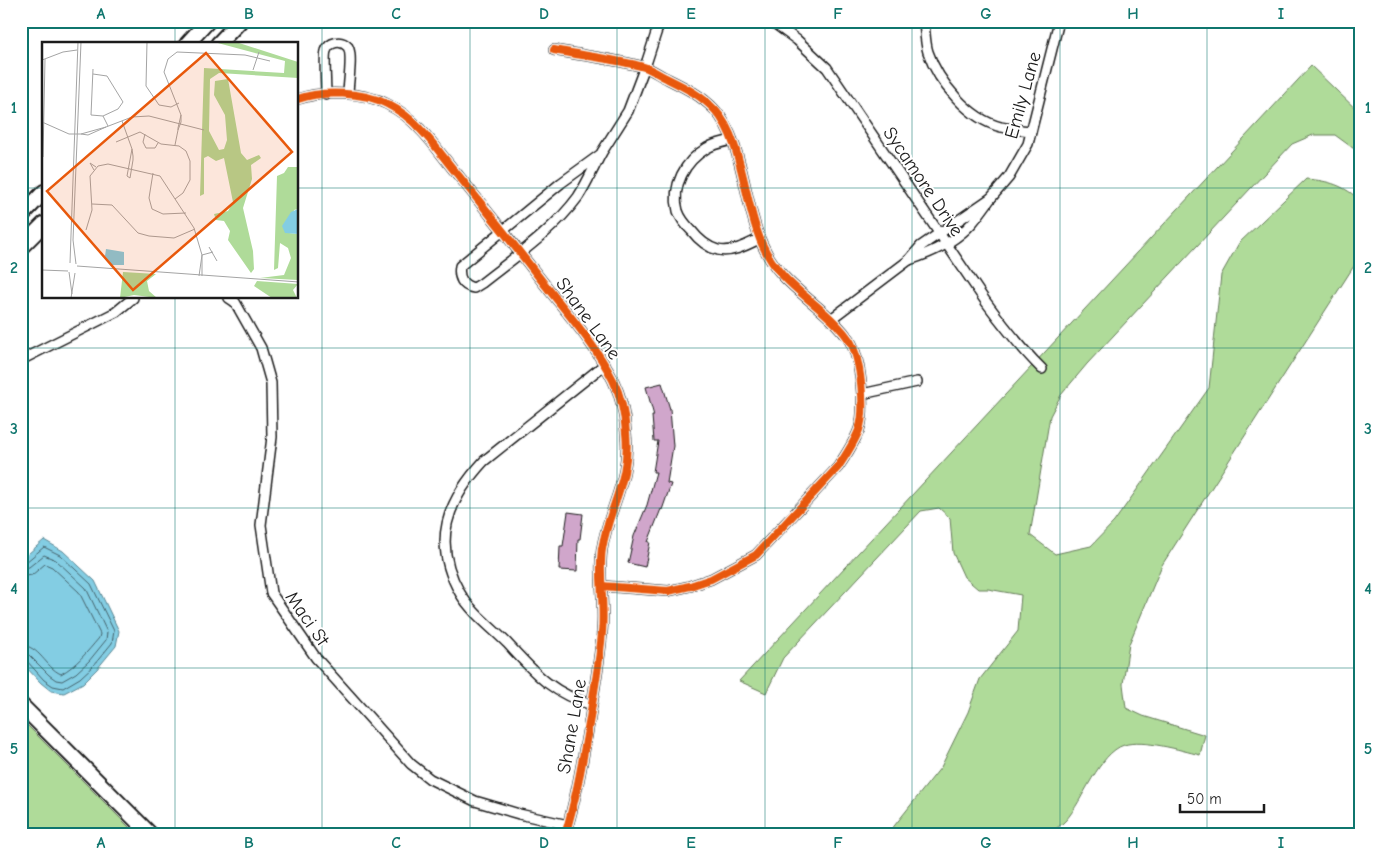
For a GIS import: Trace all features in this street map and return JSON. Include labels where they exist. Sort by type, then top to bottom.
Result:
[{"type":"street","points":[[189,42],[208,21]]},
{"type":"street","points":[[220,42],[240,21]]},
{"type":"street","points":[[602,152],[502,230],[460,266],[461,280],[468,287],[474,288],[520,253],[563,214],[578,196],[628,110],[660,21]]},
{"type":"street","name":"Sycamore Drive","points":[[771,21],[797,40],[827,68],[1003,325],[1042,369]]},
{"type":"street","points":[[924,21],[928,52],[942,79],[958,101],[978,117],[1000,127],[1031,131]]},
{"type":"street","name":"Emily Lane","points":[[909,260],[926,254],[946,243],[972,224],[1009,177],[1028,144],[1059,21]]},
{"type":"street","points":[[326,95],[325,52],[335,42],[346,45],[350,53],[348,94]]},
{"type":"street","points":[[554,50],[645,67],[694,92],[715,110],[723,120],[732,140],[755,229],[768,259],[778,272],[830,319],[851,342],[858,367],[862,394],[859,429],[838,467],[756,555],[710,579],[668,591],[602,586]]},
{"type":"street","name":"Shane Lane","points":[[301,98],[348,94],[386,103],[405,115],[420,129],[502,230],[614,381],[623,410],[628,450],[626,468],[605,532],[602,550],[602,630],[592,705],[574,803],[566,835]]},
{"type":"street","points":[[732,140],[708,147],[688,166],[679,178],[676,196],[678,212],[703,243],[719,250],[732,250],[759,239]]},
{"type":"street","points":[[21,216],[42,194]]},
{"type":"street","name":"Emily Lane","points":[[909,260],[920,246],[991,198]]},
{"type":"street","points":[[21,247],[42,226]]},
{"type":"street","points":[[830,319],[909,260]]},
{"type":"street","points":[[23,359],[116,312],[132,299]]},
{"type":"street","name":"Maci St","points":[[231,299],[235,302],[262,348],[271,383],[272,437],[261,525],[271,593],[316,658],[411,764],[430,779],[475,801],[519,814],[568,825]]},
{"type":"street","points":[[592,705],[567,696],[544,682],[476,613],[460,593],[447,560],[444,540],[451,509],[466,483],[484,461],[604,365]]},
{"type":"street","points":[[862,394],[917,382]]},
{"type":"street","points":[[21,706],[151,835]]},
{"type":"green space","points":[[1311,66],[1361,114],[1361,154],[1335,135],[1313,135],[1292,144],[1087,364],[1061,395],[1050,416],[1030,535],[1055,554],[1091,546],[1114,522],[1209,388],[1221,275],[1239,243],[1306,179],[1336,185],[1361,201],[1361,255],[1162,565],[1129,644],[1123,684],[1126,708],[1143,716],[1205,735],[1200,755],[1151,744],[1124,745],[1107,757],[1066,820],[1047,835],[887,835],[941,767],[968,712],[980,679],[1018,631],[1021,595],[978,589],[964,577],[953,553],[950,518],[939,508],[921,511],[783,658],[766,693],[739,681]]},
{"type":"green space","points":[[21,724],[26,724],[137,835],[21,835]]},
{"type":"water","points":[[44,540],[63,551],[95,581],[119,631],[116,646],[97,669],[83,683],[64,693],[51,691],[21,662],[21,560]]},
{"type":"building","points":[[662,383],[670,409],[673,446],[667,483],[671,484],[648,542],[650,542],[645,567],[628,563],[634,536],[647,505],[656,472],[653,472],[658,441],[654,441],[652,416],[654,416],[646,387]]},
{"type":"building","points":[[568,512],[583,514],[580,539],[578,539],[577,571],[559,570],[560,546],[563,546]]},
{"type":"cycle path","points":[[554,50],[647,68],[691,91],[715,110],[732,138],[756,228],[769,257],[786,279],[840,328],[854,349],[860,372],[861,421],[857,435],[847,453],[838,467],[756,555],[711,579],[668,591],[602,586]]},
{"type":"cycle path","points":[[299,99],[331,93],[367,97],[391,106],[413,122],[435,146],[577,324],[605,366],[618,393],[622,406],[627,450],[622,479],[602,549],[603,622],[600,653],[582,762],[565,835]]}]
